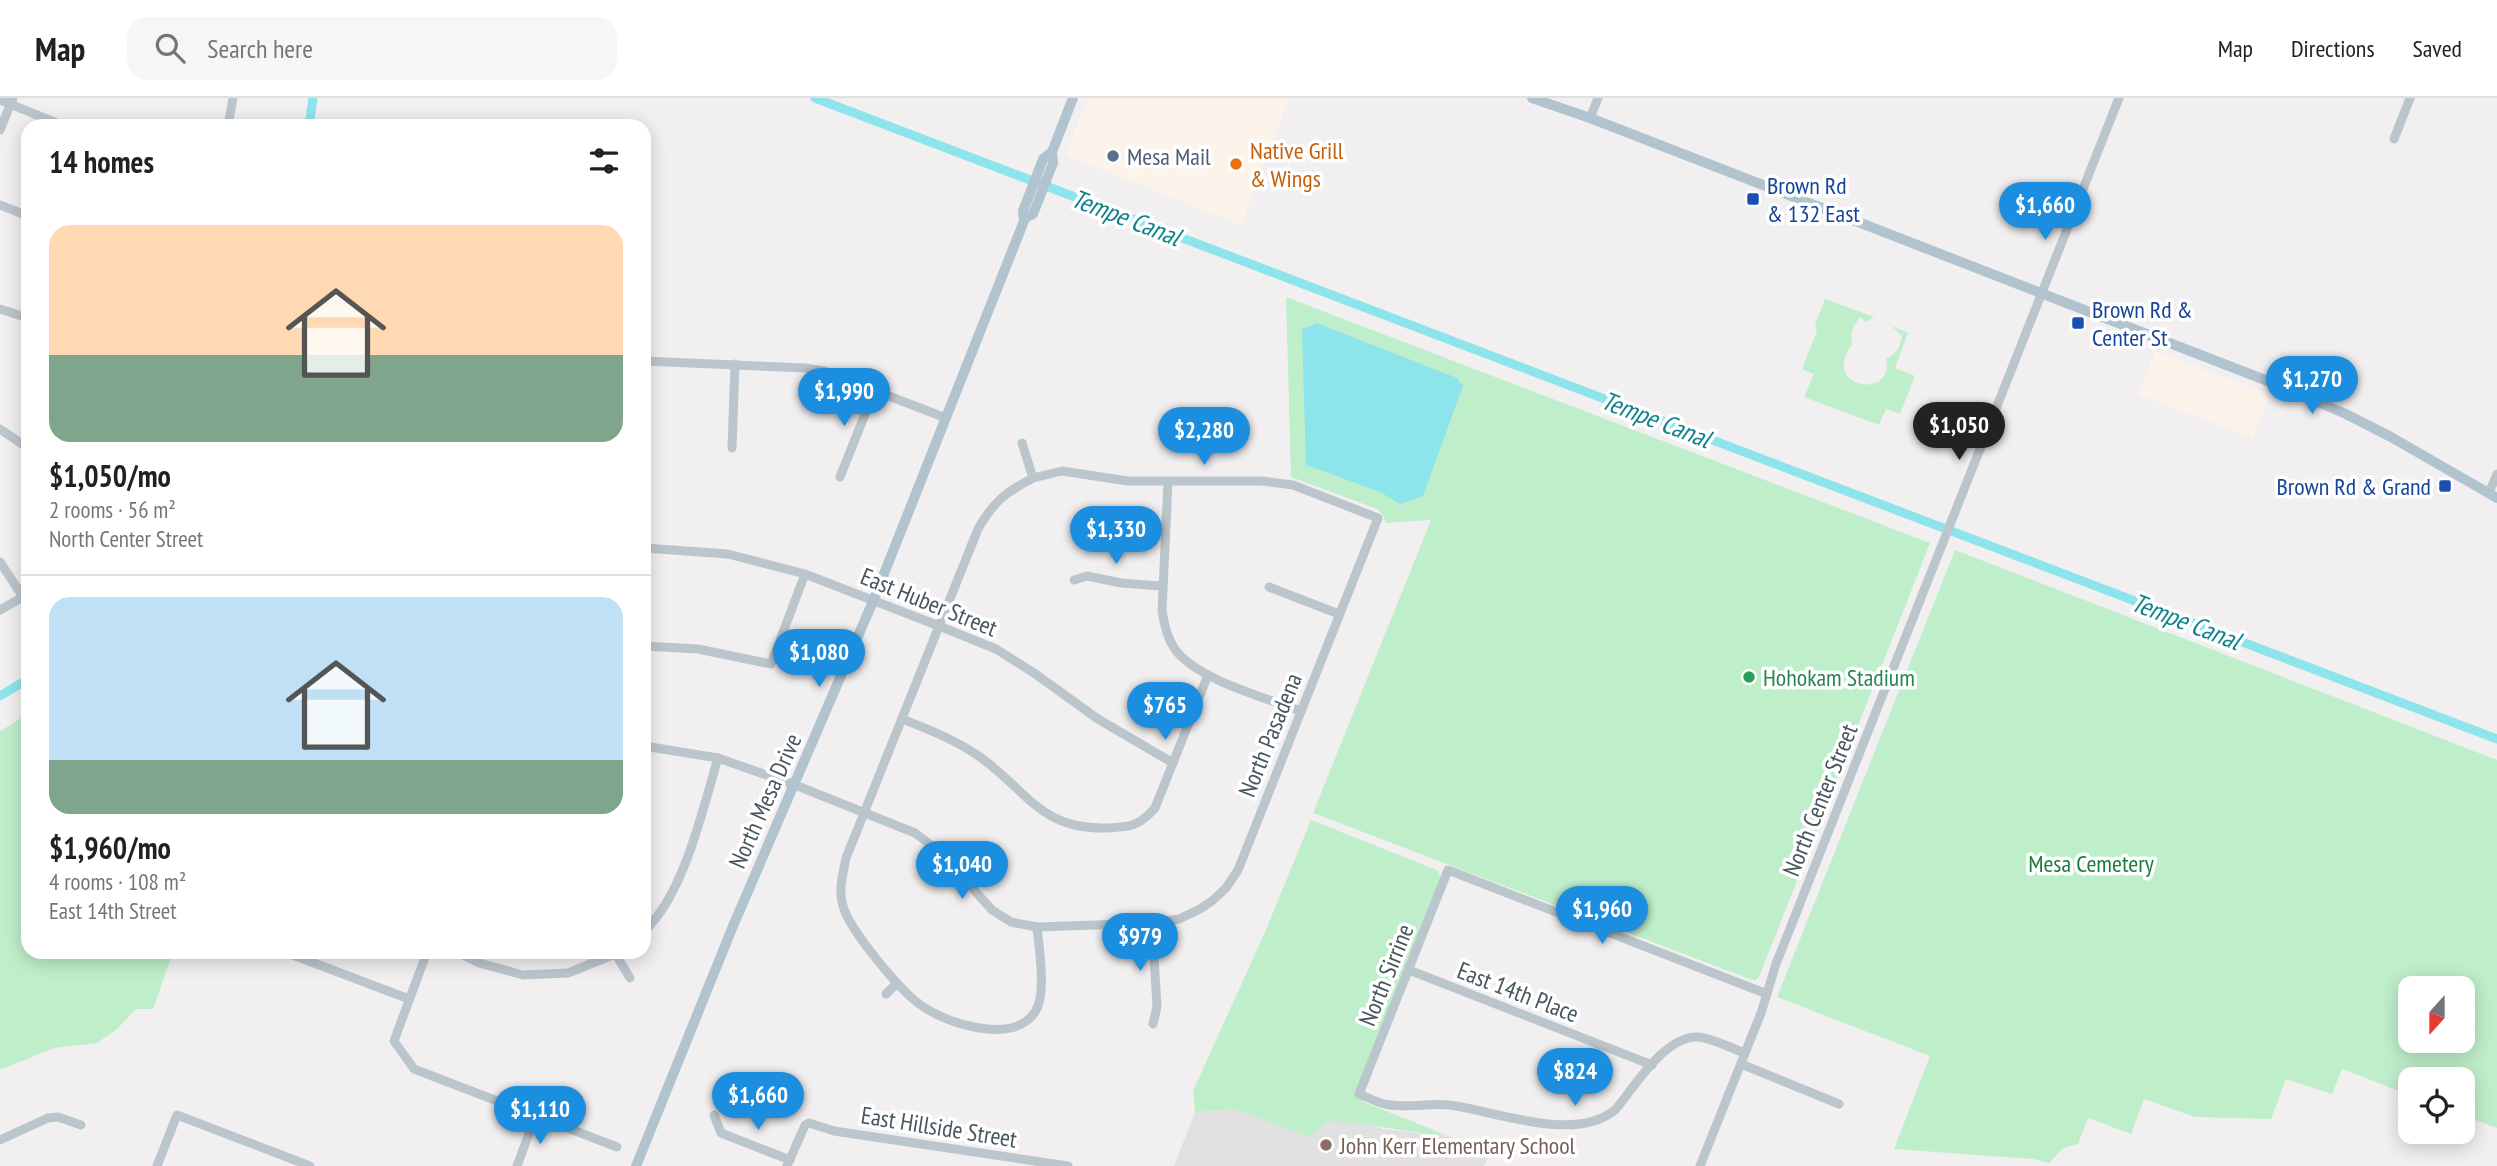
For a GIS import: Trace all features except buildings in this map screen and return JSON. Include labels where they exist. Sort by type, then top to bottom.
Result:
[{"type":"main road","name":"North Mesa Drive","points":[[636,1166],[733,926],[874,599],[1025,218],[1034,214],[1036,192],[1042,175],[1053,163],[1052,152],[1073,98]]},
{"type":"main road","points":[[1532,98],[1591,118],[2278,385],[2391,437],[2493,495]]},
{"type":"street","points":[[229,119],[233,98]]},
{"type":"street","points":[[1591,118],[1598,98]]},
{"type":"street","name":"North Center Street","points":[[1700,1166],[1741,1064],[1776,964],[2119,98]]},
{"type":"street","points":[[2394,139],[2410,98]]},
{"type":"street","points":[[0,100],[12,101],[49,119]]},
{"type":"street","points":[[0,130],[12,101]]},
{"type":"street","points":[[0,205],[21,213]]},
{"type":"street","points":[[0,309],[21,316]]},
{"type":"street","points":[[651,361],[824,370],[946,418]]},
{"type":"street","points":[[732,448],[734,364]]},
{"type":"street","points":[[840,477],[875,390]]},
{"type":"street","points":[[0,429],[21,443]]},
{"type":"street","points":[[1022,443],[1034,478]]},
{"type":"street","points":[[1037,927],[1041,990],[1036,1011],[1023,1024],[1003,1030],[968,1026],[918,1004],[897,983],[855,930],[843,907],[841,884],[846,858],[978,529],[990,508],[1008,491],[1034,478],[1062,471],[1128,481],[1168,482],[1161,586],[1162,611],[1174,648],[1186,661],[1208,675],[1301,711]]},
{"type":"street","points":[[2493,495],[2497,474]]},
{"type":"street","name":"North Pasadena","points":[[651,747],[718,758],[795,785],[915,834],[931,845],[992,910],[1012,922],[1037,927],[1152,923],[1179,919],[1200,909],[1226,887],[1238,870],[1378,518],[1293,485],[1263,481],[1168,482]]},
{"type":"street","name":"East Huber Street","points":[[651,548],[728,554],[805,574],[996,649],[1098,719],[1172,763]]},
{"type":"street","points":[[0,562],[21,590]]},
{"type":"street","points":[[651,646],[698,649],[771,664],[805,574]]},
{"type":"street","points":[[1074,580],[1087,576],[1121,583],[1161,586]]},
{"type":"street","points":[[1269,587],[1339,614]]},
{"type":"street","points":[[0,610],[21,597]]},
{"type":"street","points":[[902,719],[949,738],[980,757],[1046,814],[1063,823],[1088,828],[1127,827],[1143,821],[1154,808],[1208,675]]},
{"type":"street","points":[[651,922],[675,887],[718,758]]},
{"type":"street","name":"North Sirrine","points":[[1652,1065],[1607,1117],[1581,1124],[1525,1122],[1452,1105],[1387,1105],[1359,1094],[1448,870],[1767,994]]},
{"type":"street","points":[[1152,923],[1157,1007],[1153,1024]]},
{"type":"street","points":[[303,959],[409,999]]},
{"type":"street","points":[[424,959],[394,1041],[414,1069],[617,1147]]},
{"type":"street","points":[[471,959],[523,975],[568,973],[605,959]]},
{"type":"street","points":[[620,959],[630,978]]},
{"type":"street","name":"East 14th Place","points":[[1409,971],[1652,1065]]},
{"type":"street","points":[[886,994],[897,983]]},
{"type":"street","points":[[1652,1065],[1667,1048],[1680,1039],[1709,1039],[1745,1053]]},
{"type":"street","points":[[1741,1064],[1839,1104]]},
{"type":"street","points":[[157,1166],[177,1115],[310,1166]]},
{"type":"street","points":[[714,1115],[721,1133],[789,1163]]},
{"type":"street","points":[[0,1140],[48,1118],[58,1117],[81,1125]]},
{"type":"street","points":[[517,1166],[535,1117]]},
{"type":"street","name":"East Hillside Street","points":[[789,1163],[805,1125],[809,1123],[834,1131],[1068,1166]]},
{"type":"shaded area","points":[[1088,98],[1289,98],[1241,225],[1065,155]]},
{"type":"shaded area","points":[[2156,351],[2270,395],[2253,438],[2138,394]]},
{"type":"shaded area","name":"John Kerr Elementary School","points":[[1233,1109],[1309,1137],[1328,1121],[1360,1122],[1384,1129],[1439,1136],[1441,1133],[1490,1153],[1484,1166],[1174,1166],[1195,1112]]},
{"type":"green space","points":[[1286,297],[1930,543],[1759,977],[1755,981],[1313,813],[1431,520],[1386,523],[1377,509],[1291,477]]},
{"type":"green space","points":[[1825,299],[1874,317],[1866,322],[1860,317],[1852,333],[1852,344],[1844,359],[1845,371],[1851,379],[1860,384],[1871,384],[1880,380],[1886,372],[1886,359],[1897,350],[1902,336],[1892,326],[1908,333],[1895,368],[1915,376],[1900,414],[1886,409],[1879,425],[1804,397],[1814,374],[1802,369],[1817,331],[1815,325]]},
{"type":"green space","name":"Mesa Cemetery","points":[[1955,550],[2497,760],[2497,1128],[2475,1120],[2475,1067],[2398,1067],[2398,1090],[2342,1069],[2332,1094],[2286,1079],[2271,1119],[2195,1117],[2144,1099],[2131,1134],[2088,1118],[2078,1144],[2063,1148],[2049,1163],[2033,1159],[1894,1149],[1930,1056],[1777,997]]},
{"type":"green space","points":[[21,718],[21,959],[171,959],[153,1009],[136,1009],[117,1029],[97,1043],[54,1048],[0,1070],[0,731]]},
{"type":"green space","points":[[1311,820],[1439,871],[1440,879],[1357,1090],[1361,1101],[1441,1133],[1439,1136],[1329,1121],[1309,1137],[1233,1109],[1195,1112],[1193,1091],[1265,932]]},
{"type":"water","points":[[1317,323],[1457,378],[1463,386],[1423,496],[1400,504],[1380,492],[1306,465],[1302,329]]},
{"type":"waterway","points":[[310,119],[313,98]]},
{"type":"waterway","name":"Tempe Canal","points":[[815,98],[2497,739]]},
{"type":"waterway","points":[[0,696],[21,683]]},
{"type":"place","name":"Mesa Mail","points":[[1113,156]]},
{"type":"place","name":"Native Grill & Wings","points":[[1236,164]]},
{"type":"place","name":"Brown Rd & 132 East","points":[[1753,199]]},
{"type":"place","name":"Brown Rd & Center St","points":[[2078,323]]},
{"type":"place","name":"Brown Rd & Grand","points":[[2445,486]]},
{"type":"place","name":"Hohokam Stadium","points":[[1749,677]]},
{"type":"place","name":"John Kerr Elementary School","points":[[1326,1145]]}]
